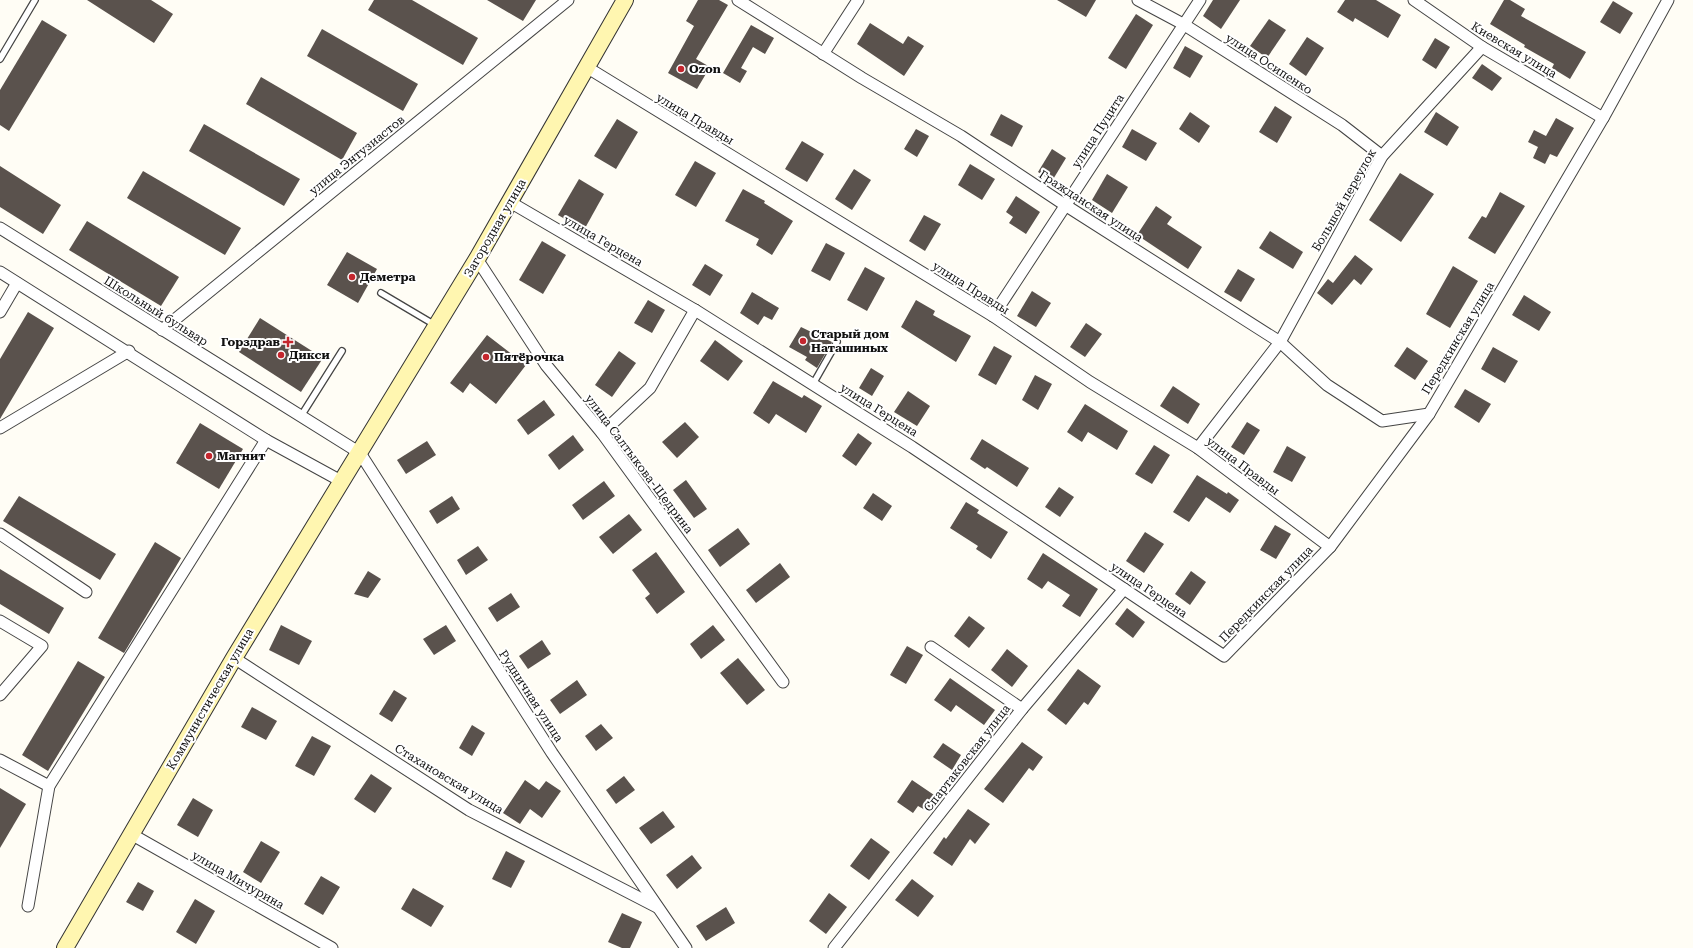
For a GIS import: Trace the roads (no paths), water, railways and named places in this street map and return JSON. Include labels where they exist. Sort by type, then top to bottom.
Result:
[{"type":"street","name":"улица Энтузиастов","points":[[162,330],[568,0]]},
{"type":"street","name":"Загородная улица","points":[[360,453],[477,259],[588,68],[625,0]]},
{"type":"street","name":"Гражданская улица","points":[[738,0],[823,54],[961,136],[1065,205],[1280,342],[1327,384],[1382,420],[1429,414]]},
{"type":"street","points":[[823,54],[858,0]]},
{"type":"street","name":"улица Осипенко","points":[[1138,0],[1183,24],[1342,125],[1382,156]]},
{"type":"street","name":"улица Пуцита","points":[[993,316],[1200,0]]},
{"type":"street","name":"Киевская улица","points":[[1414,0],[1482,47],[1603,118]]},
{"type":"street","name":"Передкинская улица","points":[[1224,656],[1330,547],[1429,414],[1603,118],[1668,0]]},
{"type":"street","name":"Большой переулок","points":[[1198,448],[1280,342],[1382,156],[1482,47]]},
{"type":"street","name":"улица Правды","points":[[588,68],[993,316],[1090,382],[1198,448],[1330,547]]},
{"type":"street","name":"улица Герцена","points":[[510,202],[695,310],[912,446],[1224,656]]},
{"type":"street","name":"Школьный бульвар","points":[[0,228],[360,453]]},
{"type":"street","name":"улица Салтыкова-Щедрина","points":[[477,259],[546,365],[602,433],[783,682]]},
{"type":"street","points":[[0,272],[129,351],[266,440],[340,481]]},
{"type":"street","points":[[0,312],[17,283]]},
{"type":"street","points":[[602,433],[650,388],[695,310]]},
{"type":"street","points":[[0,428],[129,351]]},
{"type":"street","points":[[28,906],[50,786],[266,440]]},
{"type":"street","name":"Коммунистическая улица","points":[[65,948],[234,658],[340,481],[360,453]]},
{"type":"street","name":"Рудничная улица","points":[[360,453],[552,753],[686,948]]},
{"type":"street","points":[[0,534],[86,592]]},
{"type":"street","name":"Спартаковская улица","points":[[834,948],[1022,709],[1124,589]]},
{"type":"street","points":[[0,621],[42,646],[0,695]]},
{"type":"street","points":[[931,647],[1022,709]]},
{"type":"street","name":"Стахановская улица","points":[[234,658],[469,810],[659,909]]},
{"type":"street","points":[[0,760],[50,786]]},
{"type":"street","name":"улица Мичурина","points":[[132,834],[332,948]]},
{"type":"lane","points":[[0,59],[35,0]]},
{"type":"lane","points":[[381,293],[437,326]]},
{"type":"lane","points":[[813,384],[837,342]]},
{"type":"lane","points":[[301,416],[342,351]]},
{"type":"place","name":"Ozon","points":[[681,69]]},
{"type":"place","name":"Деметра","points":[[352,277]]},
{"type":"place","name":"Старый дом Наташиных","points":[[803,341]]},
{"type":"place","name":"Горздрав","points":[[288,342]]},
{"type":"place","name":"Дикси","points":[[281,355]]},
{"type":"place","name":"Пятёрочка","points":[[486,357]]},
{"type":"place","name":"Магнит","points":[[209,456]]}]
